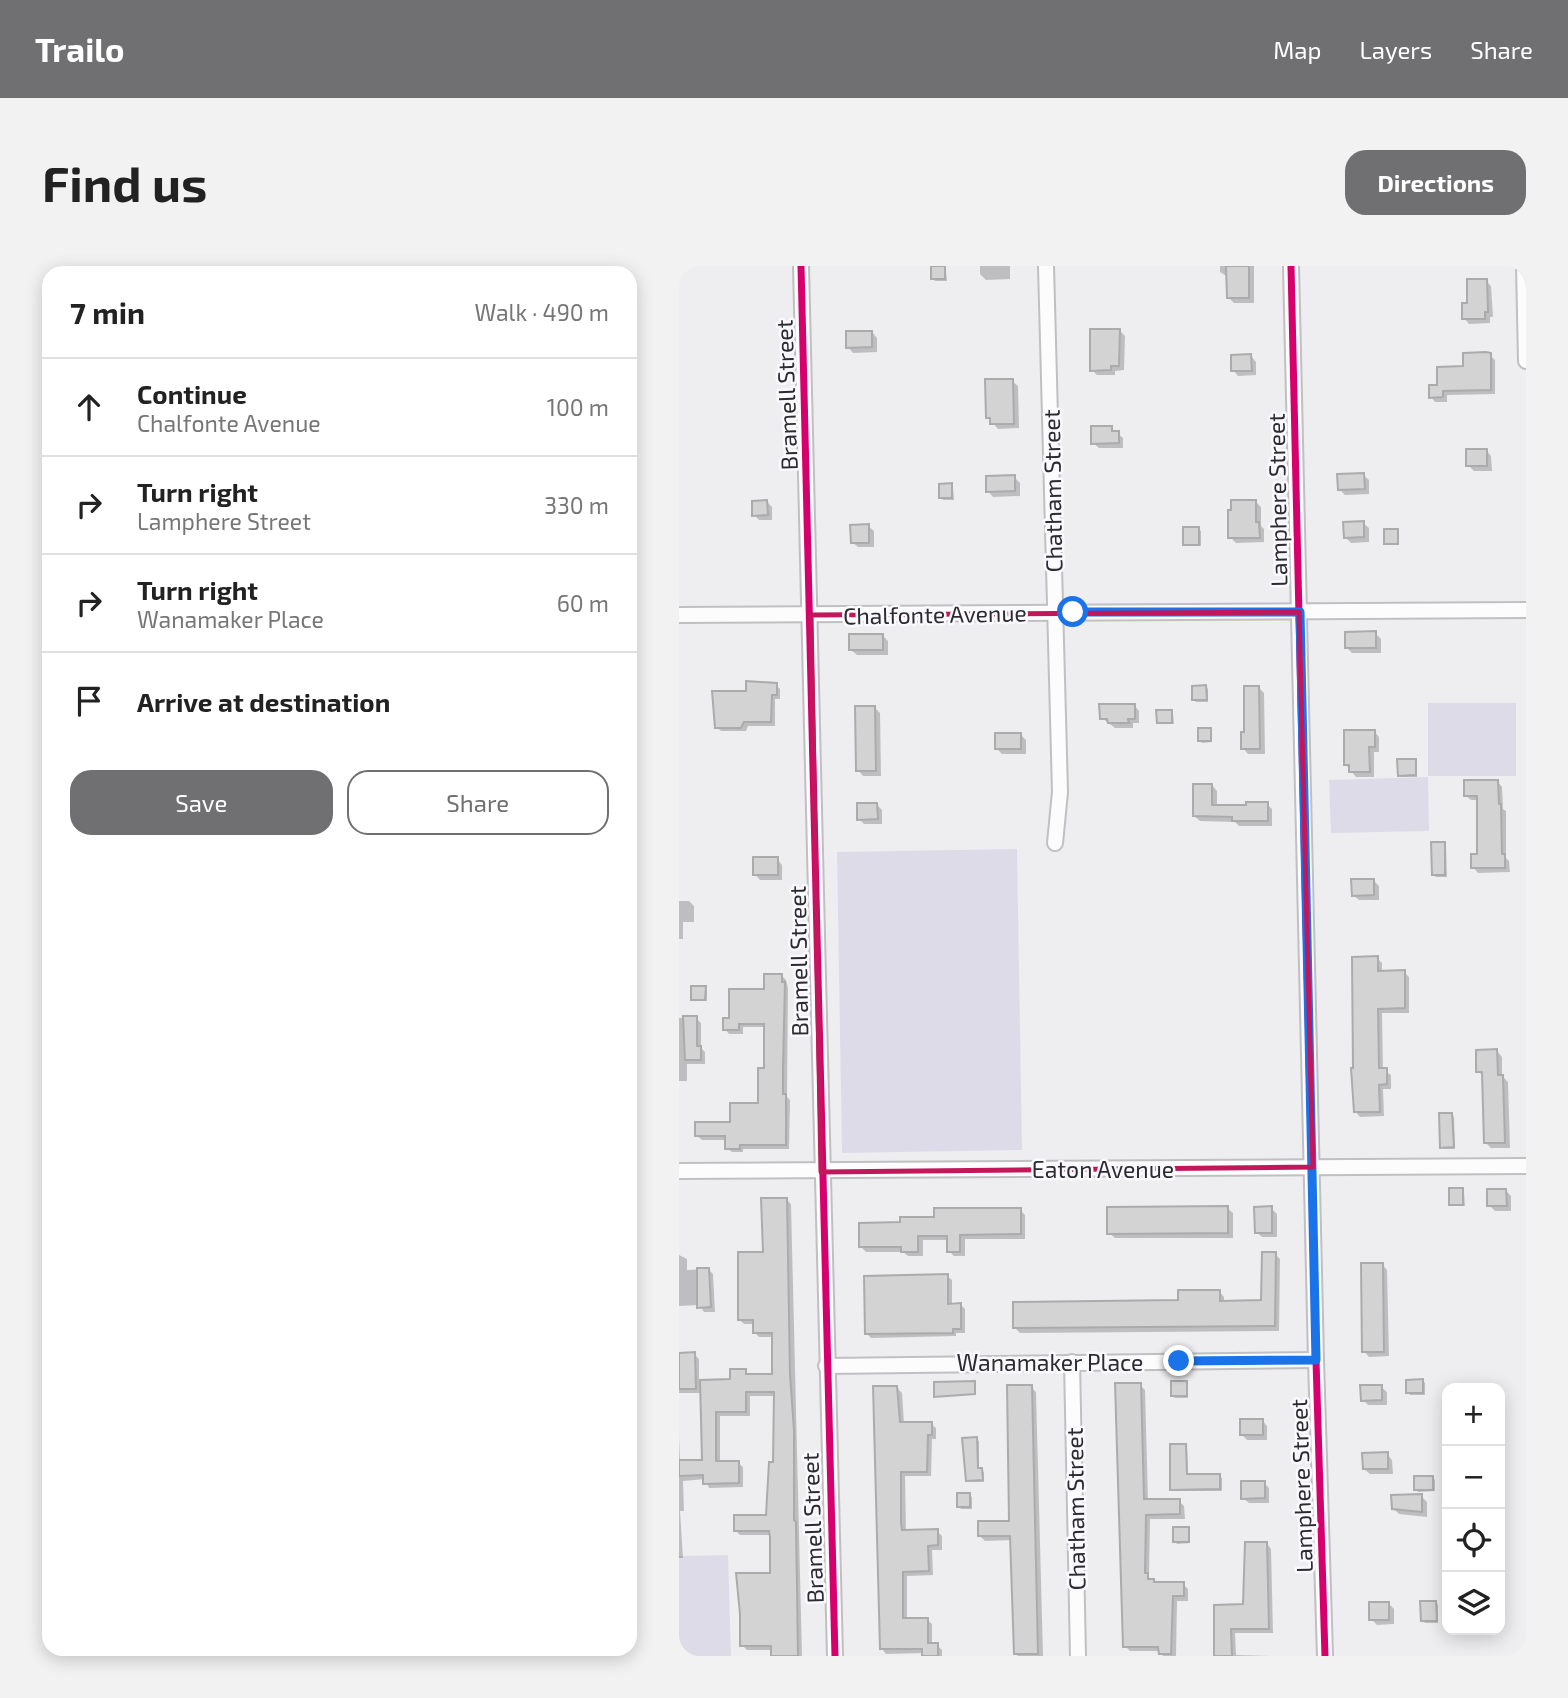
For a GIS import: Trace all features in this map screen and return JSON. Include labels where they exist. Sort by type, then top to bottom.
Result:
[{"type":"street","name":"Bramell Street","points":[[801,266],[811,615],[821,1171],[835,1656]]},
{"type":"street","name":"Chatham Street","points":[[1046,266],[1060,792],[1055,843]]},
{"type":"street","name":"Lamphere Street","points":[[1291,266],[1325,1656]]},
{"type":"street","points":[[1524,266],[1526,361]]},
{"type":"street","name":"Chalfonte Avenue","points":[[679,615],[1526,610]]},
{"type":"street","name":"Eaton Avenue","points":[[679,1171],[1526,1166]]},
{"type":"street","name":"Wanamaker Place","points":[[826,1366],[1316,1360]]},
{"type":"street","name":"Chatham Street","points":[[1072,1362],[1078,1656]]},
{"type":"highlighted area","points":[[1299,612],[1313,1167],[821,1172],[811,615]]},
{"type":"shaded area","points":[[1428,703],[1516,703],[1516,776],[1428,776]]},
{"type":"shaded area","points":[[1428,777],[1429,831],[1331,833],[1329,780]]},
{"type":"shaded area","points":[[1017,849],[1022,1150],[842,1153],[837,852]]},
{"type":"shaded area","points":[[728,1555],[731,1656],[679,1656],[679,1556]]},
{"type":"building","points":[[931,266],[945,266],[945,279],[931,279]]},
{"type":"building","points":[[1226,266],[1249,266],[1249,298],[1227,298]]},
{"type":"building","points":[[1467,279],[1487,279],[1488,312],[1485,312],[1485,319],[1462,319],[1462,303],[1467,303]]},
{"type":"building","points":[[1090,329],[1120,329],[1119,366],[1111,366],[1111,370],[1090,371]]},
{"type":"building","points":[[846,331],[872,331],[872,347],[846,348]]},
{"type":"building","points":[[1463,353],[1491,353],[1491,390],[1443,391],[1443,397],[1429,398],[1429,385],[1437,385],[1437,367],[1463,366]]},
{"type":"building","points":[[1251,354],[1252,371],[1231,371],[1231,355]]},
{"type":"building","points":[[985,379],[1013,379],[1014,424],[990,424],[990,418],[986,418]]},
{"type":"building","points":[[1091,426],[1112,426],[1112,431],[1119,431],[1119,443],[1091,444]]},
{"type":"building","points":[[1466,449],[1487,449],[1487,466],[1466,466]]},
{"type":"building","points":[[1364,473],[1365,489],[1338,490],[1337,474]]},
{"type":"building","points":[[1015,475],[1015,491],[986,492],[986,476]]},
{"type":"building","points":[[952,483],[952,498],[939,498],[939,484]]},
{"type":"building","points":[[767,500],[768,515],[752,516],[752,501]]},
{"type":"building","points":[[1231,500],[1256,500],[1256,522],[1259,522],[1260,538],[1228,538],[1228,510],[1231,510]]},
{"type":"building","points":[[1364,521],[1364,537],[1344,538],[1343,522]]},
{"type":"building","points":[[869,524],[869,543],[851,543],[850,525]]},
{"type":"building","points":[[1183,527],[1199,527],[1199,545],[1183,545]]},
{"type":"building","points":[[1384,529],[1398,529],[1398,544],[1384,544]]},
{"type":"building","points":[[1376,631],[1376,648],[1345,648],[1345,632]]},
{"type":"building","points":[[849,634],[883,634],[883,650],[849,650]]},
{"type":"building","points":[[746,681],[777,683],[777,695],[772,695],[771,722],[744,722],[741,728],[715,728],[712,691],[746,691]]},
{"type":"building","points":[[1206,685],[1207,700],[1192,700],[1192,686]]},
{"type":"building","points":[[1244,686],[1259,686],[1260,749],[1241,749],[1241,732],[1244,732]]},
{"type":"building","points":[[1099,704],[1135,704],[1135,719],[1128,719],[1129,723],[1108,723],[1107,719],[1100,719]]},
{"type":"building","points":[[855,706],[875,706],[876,771],[856,771]]},
{"type":"building","points":[[1156,710],[1172,710],[1172,723],[1157,723]]},
{"type":"building","points":[[1198,728],[1211,728],[1211,741],[1198,741]]},
{"type":"building","points":[[1344,730],[1375,730],[1375,747],[1369,747],[1370,772],[1349,772],[1349,765],[1344,765]]},
{"type":"building","points":[[995,733],[1021,733],[1021,749],[995,749]]},
{"type":"building","points":[[1397,759],[1416,759],[1416,775],[1398,776]]},
{"type":"building","points":[[1464,780],[1498,780],[1505,868],[1471,868],[1471,854],[1477,854],[1477,796],[1464,796]]},
{"type":"building","points":[[1193,784],[1212,784],[1212,805],[1268,802],[1268,821],[1232,821],[1232,817],[1193,816]]},
{"type":"building","points":[[857,803],[877,803],[878,819],[857,820]]},
{"type":"building","points":[[1431,842],[1445,842],[1445,875],[1432,875]]},
{"type":"building","points":[[753,857],[778,857],[778,875],[753,875]]},
{"type":"building","points":[[1351,879],[1374,879],[1374,895],[1352,896]]},
{"type":"building","points":[[1378,956],[1378,971],[1405,970],[1405,1008],[1378,1009],[1379,1068],[1387,1068],[1387,1084],[1379,1085],[1380,1112],[1354,1112],[1351,1068],[1352,957]]},
{"type":"building","points":[[764,974],[782,974],[782,982],[785,982],[783,1094],[786,1094],[786,1145],[740,1145],[740,1149],[725,1149],[725,1136],[695,1136],[695,1122],[730,1122],[730,1103],[758,1103],[758,1068],[764,1068],[764,1024],[739,1024],[739,1030],[723,1030],[723,1018],[729,1018],[729,989],[764,989]]},
{"type":"building","points":[[691,986],[706,986],[705,1000],[691,1000]]},
{"type":"building","points":[[683,1016],[697,1016],[697,1046],[701,1046],[701,1060],[685,1060]]},
{"type":"building","points":[[1497,1049],[1498,1075],[1503,1075],[1505,1143],[1484,1143],[1482,1072],[1476,1072],[1476,1050]]},
{"type":"building","points":[[1439,1113],[1452,1113],[1454,1147],[1440,1148]]},
{"type":"building","points":[[1449,1188],[1463,1188],[1463,1205],[1449,1205]]},
{"type":"building","points":[[1487,1189],[1506,1189],[1507,1206],[1487,1206]]},
{"type":"building","points":[[761,1198],[787,1198],[798,1656],[771,1656],[771,1646],[740,1646],[736,1573],[770,1573],[770,1537],[769,1531],[734,1531],[734,1515],[766,1515],[769,1462],[773,1462],[774,1392],[746,1392],[746,1412],[716,1412],[716,1461],[739,1461],[739,1483],[703,1484],[703,1475],[679,1476],[679,1460],[702,1460],[700,1380],[730,1379],[730,1369],[746,1369],[746,1374],[772,1374],[772,1333],[753,1333],[753,1320],[738,1320],[738,1252],[763,1252]]},
{"type":"building","points":[[1228,1206],[1228,1233],[1107,1234],[1107,1207]]},
{"type":"building","points":[[1272,1206],[1272,1233],[1255,1233],[1254,1207]]},
{"type":"building","points":[[934,1208],[1021,1208],[1021,1234],[960,1235],[960,1252],[947,1252],[947,1236],[918,1236],[918,1252],[901,1252],[901,1247],[859,1247],[859,1223],[900,1222],[900,1217],[934,1217]]},
{"type":"building","points":[[1262,1252],[1276,1252],[1275,1326],[1013,1328],[1013,1302],[1178,1300],[1178,1290],[1220,1290],[1220,1301],[1261,1300]]},
{"type":"building","points":[[1361,1263],[1383,1263],[1384,1352],[1362,1352]]},
{"type":"building","points":[[697,1268],[709,1268],[711,1307],[697,1308]]},
{"type":"building","points":[[948,1274],[948,1304],[961,1303],[961,1329],[953,1329],[953,1333],[865,1334],[864,1276]]},
{"type":"building","points":[[695,1352],[696,1389],[679,1389],[679,1353]]},
{"type":"building","points":[[1423,1379],[1423,1393],[1406,1393],[1406,1380]]},
{"type":"building","points":[[975,1381],[975,1394],[934,1397],[934,1382]]},
{"type":"building","points":[[1171,1381],[1187,1381],[1187,1396],[1171,1396]]},
{"type":"building","points":[[1115,1383],[1141,1383],[1144,1499],[1180,1499],[1180,1514],[1146,1515],[1145,1573],[1148,1573],[1148,1579],[1154,1579],[1154,1582],[1184,1582],[1184,1596],[1173,1596],[1171,1654],[1159,1654],[1158,1647],[1123,1647]]},
{"type":"building","points":[[1007,1385],[1032,1385],[1038,1654],[1014,1654],[1010,1536],[978,1536],[978,1521],[1009,1521]]},
{"type":"building","points":[[1360,1385],[1382,1385],[1382,1400],[1361,1401]]},
{"type":"building","points":[[873,1386],[897,1386],[900,1422],[932,1422],[932,1435],[928,1435],[927,1472],[901,1472],[901,1523],[902,1530],[938,1529],[938,1545],[928,1546],[929,1571],[903,1572],[903,1618],[928,1618],[928,1643],[938,1643],[938,1656],[922,1656],[922,1649],[880,1649]]},
{"type":"building","points":[[1240,1419],[1263,1419],[1263,1435],[1240,1435]]},
{"type":"building","points":[[977,1437],[978,1468],[982,1468],[983,1480],[966,1481],[962,1438]]},
{"type":"building","points":[[1170,1444],[1186,1444],[1187,1474],[1220,1474],[1220,1489],[1170,1490]]},
{"type":"building","points":[[1388,1452],[1388,1469],[1363,1469],[1362,1453]]},
{"type":"building","points":[[1414,1476],[1433,1476],[1433,1490],[1414,1490]]},
{"type":"building","points":[[1241,1481],[1265,1481],[1265,1498],[1241,1499]]},
{"type":"building","points":[[957,1493],[970,1493],[970,1507],[957,1507]]},
{"type":"building","points":[[1422,1494],[1422,1512],[1392,1509],[1391,1495]]},
{"type":"building","points":[[1173,1527],[1189,1527],[1189,1542],[1173,1542]]},
{"type":"building","points":[[1245,1542],[1267,1542],[1269,1629],[1231,1629],[1232,1656],[1214,1656],[1214,1605],[1243,1604]]},
{"type":"building","points":[[1420,1601],[1436,1601],[1437,1621],[1421,1621]]},
{"type":"building","points":[[1369,1602],[1389,1602],[1389,1620],[1369,1620]]},
{"type":"cycle path","points":[[801,266],[835,1656]]},
{"type":"cycle path","points":[[1291,266],[1325,1656]]},
{"type":"route","points":[[1073,612],[1300,612],[1316,1360],[1179,1361]]}]
